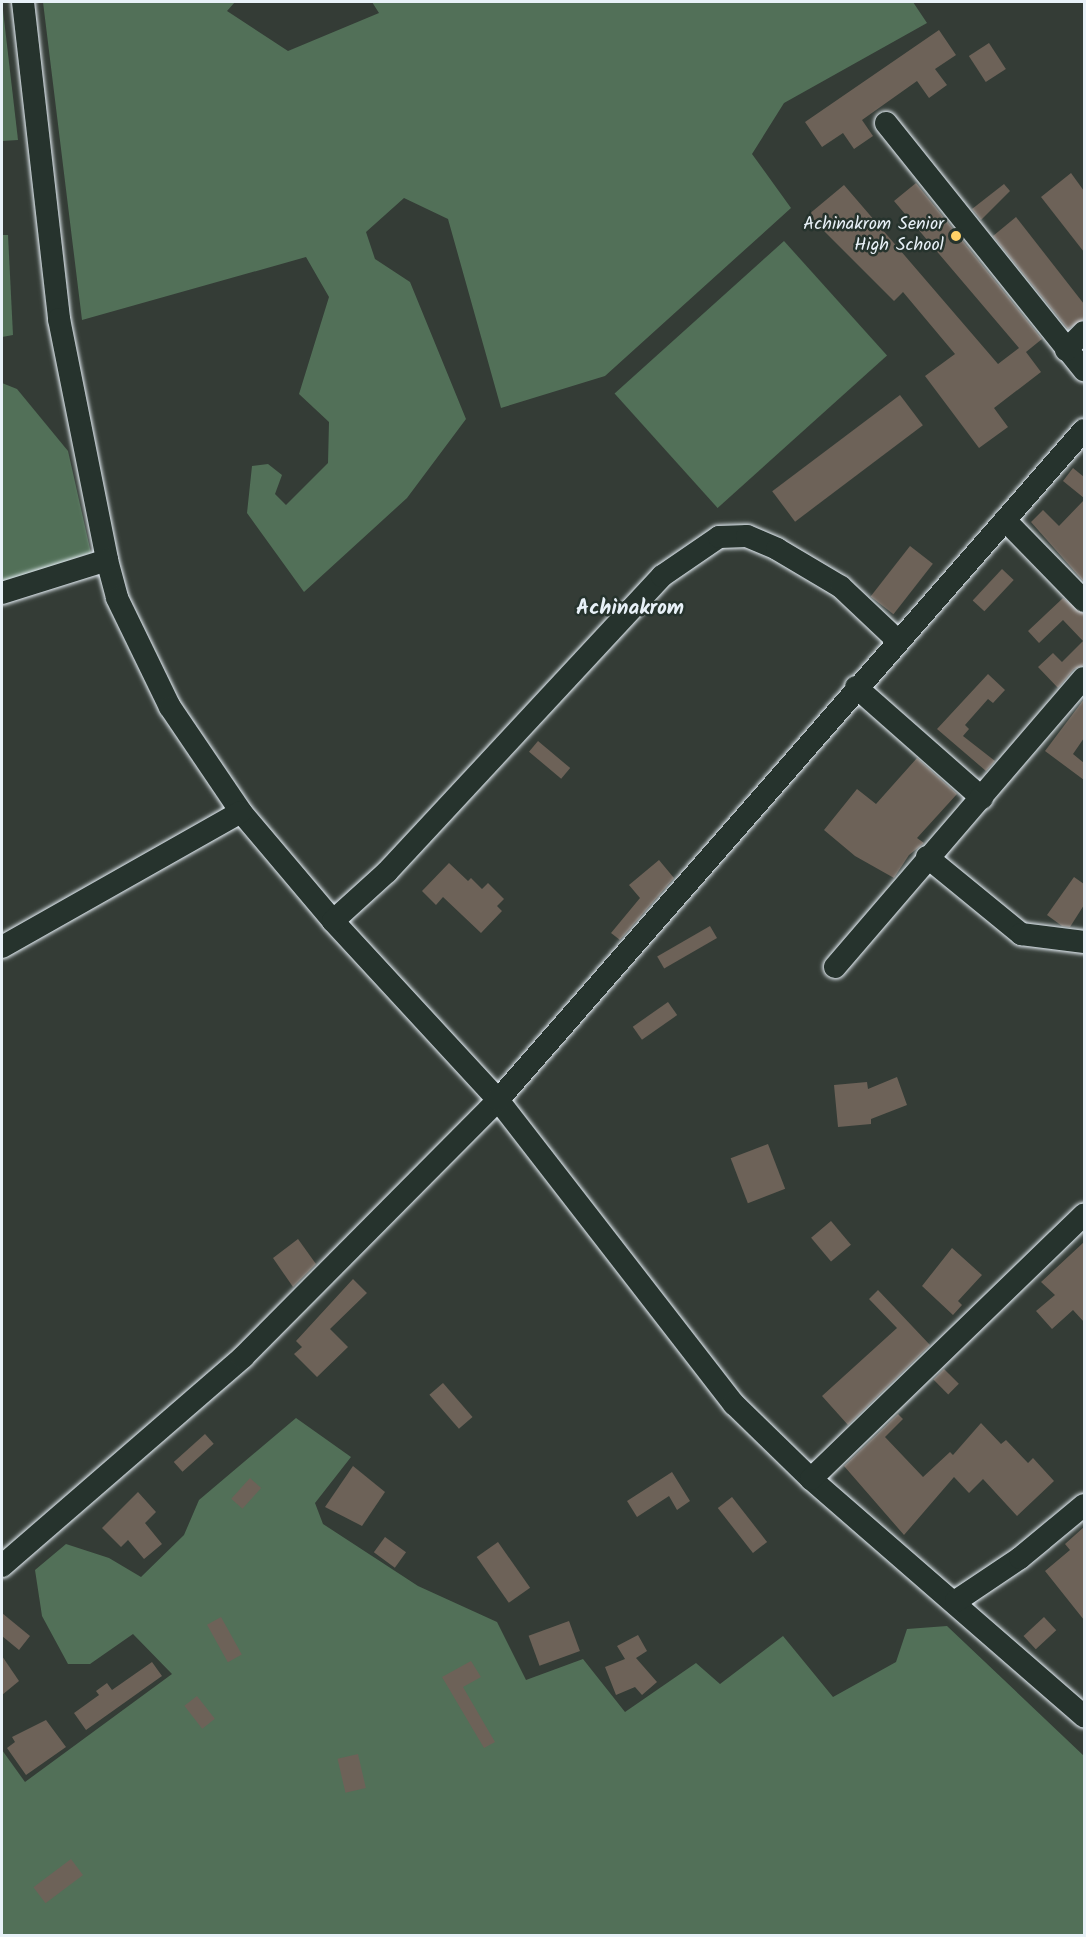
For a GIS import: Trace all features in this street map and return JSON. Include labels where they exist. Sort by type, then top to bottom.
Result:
[{"type":"street","points":[[23,2],[59,319],[107,560],[117,598],[141,654],[170,707],[241,812],[333,921],[498,1100],[727,1395],[811,1479],[956,1601],[1084,1716]]},
{"type":"street","points":[[886,123],[1084,370]]},
{"type":"street","points":[[1066,350],[1084,332]]},
{"type":"street","points":[[2,1566],[243,1358],[498,1100],[897,640],[1084,430]]},
{"type":"street","points":[[1005,520],[1084,601]]},
{"type":"street","points":[[333,921],[387,872],[662,576],[719,537],[747,536],[786,555],[841,587],[897,640]]},
{"type":"street","points":[[2,593],[107,560]]},
{"type":"street","points":[[835,967],[927,857],[982,798],[1084,678]]},
{"type":"street","points":[[856,687],[982,798]]},
{"type":"street","points":[[2,947],[241,812]]},
{"type":"street","points":[[927,857],[1021,934],[1084,942]]},
{"type":"street","points":[[811,1479],[1084,1214]]},
{"type":"street","points":[[956,1601],[1020,1557],[1084,1505]]},
{"type":"green space","points":[[2,2],[18,140],[2,141]]},
{"type":"green space","points":[[43,2],[235,2],[227,11],[288,51],[379,13],[372,2],[913,2],[927,23],[784,103],[752,154],[791,208],[605,376],[501,408],[448,219],[404,198],[366,232],[375,259],[410,282],[466,419],[407,498],[304,592],[247,513],[252,466],[268,464],[282,475],[275,494],[286,505],[328,463],[329,422],[299,394],[329,297],[306,257],[82,320]]},
{"type":"green space","points":[[2,235],[8,235],[13,335],[2,337]]},
{"type":"green space","points":[[784,241],[887,355],[718,508],[615,394]]},
{"type":"green space","points":[[2,383],[17,389],[68,451],[91,553],[2,583]]},
{"type":"green space","points":[[296,1418],[351,1457],[315,1503],[323,1524],[418,1586],[497,1622],[526,1680],[583,1659],[625,1712],[696,1663],[720,1684],[783,1636],[833,1697],[896,1662],[907,1629],[947,1626],[1084,1756],[1084,1935],[2,1935],[2,1750],[25,1782],[172,1674],[133,1634],[90,1664],[68,1664],[42,1616],[35,1570],[66,1544],[109,1558],[141,1577],[184,1535],[199,1500]]},
{"type":"building","points":[[939,30],[956,55],[935,69],[947,85],[929,98],[917,81],[862,120],[873,136],[854,149],[843,133],[822,147],[805,122]]},
{"type":"building","points":[[989,43],[1006,69],[986,82],[969,56]]},
{"type":"building","points":[[1071,173],[1084,191],[1084,252],[1041,197]]},
{"type":"building","points":[[916,183],[1042,339],[1026,352],[1041,372],[994,408],[1008,427],[979,448],[925,376],[955,354],[903,292],[894,301],[808,215],[844,185],[998,364],[1019,348],[894,201]]},
{"type":"building","points":[[1004,184],[1010,191],[981,220],[972,209]]},
{"type":"building","points":[[1016,217],[1084,304],[1084,319],[1068,329],[993,236]]},
{"type":"building","points":[[900,395],[923,425],[795,522],[772,491]]},
{"type":"building","points":[[1073,468],[1084,477],[1084,498],[1063,481]]},
{"type":"building","points":[[1084,500],[1084,582],[1031,522],[1043,510],[1059,526]]},
{"type":"building","points":[[910,546],[933,564],[893,614],[871,596]]},
{"type":"building","points":[[1002,569],[1014,580],[984,611],[973,600]]},
{"type":"building","points":[[1063,598],[1084,614],[1084,665],[1074,669],[1058,688],[1038,667],[1053,653],[1062,662],[1083,641],[1063,620],[1039,643],[1028,631]]},
{"type":"building","points":[[988,674],[1005,690],[993,703],[988,699],[965,725],[969,729],[963,736],[995,761],[986,771],[937,729]]},
{"type":"building","points":[[1084,699],[1084,738],[1073,754],[1084,763],[1084,780],[1045,751]]},
{"type":"building","points":[[538,741],[570,768],[561,779],[529,752]]},
{"type":"building","points":[[917,758],[957,794],[917,838],[924,843],[909,855],[894,878],[855,856],[824,830],[857,789],[876,804]]},
{"type":"building","points":[[659,860],[674,878],[620,940],[611,933],[640,898],[629,885]]},
{"type":"building","points":[[449,863],[468,881],[471,878],[482,889],[488,883],[504,899],[497,906],[502,911],[481,933],[443,897],[436,905],[422,891]]},
{"type":"building","points":[[1074,877],[1084,884],[1084,905],[1070,927],[1062,926],[1047,915]]},
{"type":"building","points":[[710,926],[717,938],[664,969],[657,956]]},
{"type":"building","points":[[668,1002],[677,1015],[642,1040],[633,1027]]},
{"type":"building","points":[[897,1077],[907,1105],[871,1119],[871,1124],[838,1127],[834,1085],[867,1082],[868,1089]]},
{"type":"building","points":[[768,1144],[785,1189],[748,1203],[731,1158]]},
{"type":"building","points":[[831,1221],[851,1245],[831,1261],[811,1238]]},
{"type":"building","points":[[298,1239],[316,1264],[293,1287],[273,1258]]},
{"type":"building","points":[[1084,1242],[1084,1322],[1073,1310],[1052,1329],[1036,1311],[1055,1295],[1041,1282]]},
{"type":"building","points":[[952,1248],[982,1275],[958,1301],[962,1305],[953,1315],[922,1286]]},
{"type":"building","points":[[353,1279],[367,1293],[330,1329],[348,1347],[317,1377],[294,1354],[302,1347],[296,1341]]},
{"type":"building","points":[[878,1290],[930,1345],[848,1425],[822,1396],[897,1328],[869,1299]]},
{"type":"building","points":[[944,1369],[959,1384],[948,1394],[933,1380]]},
{"type":"building","points":[[443,1383],[473,1417],[459,1429],[429,1395]]},
{"type":"building","points":[[898,1414],[903,1419],[885,1437],[923,1477],[950,1452],[953,1455],[981,1423],[1001,1444],[1006,1440],[1028,1463],[1033,1458],[1054,1481],[1017,1516],[983,1479],[969,1493],[954,1477],[904,1535],[844,1466]]},
{"type":"building","points":[[205,1434],[214,1444],[182,1472],[174,1462]]},
{"type":"building","points":[[353,1466],[385,1492],[362,1526],[325,1507]]},
{"type":"building","points":[[672,1472],[690,1501],[677,1510],[669,1496],[637,1517],[627,1501]]},
{"type":"building","points":[[250,1478],[261,1488],[242,1509],[231,1499]]},
{"type":"building","points":[[138,1492],[156,1512],[145,1523],[162,1544],[144,1559],[128,1540],[121,1547],[102,1528]]},
{"type":"building","points":[[732,1497],[767,1542],[753,1553],[718,1508]]},
{"type":"building","points":[[1084,1527],[1084,1620],[1045,1571],[1070,1550],[1065,1544]]},
{"type":"building","points":[[385,1537],[406,1552],[395,1568],[374,1552]]},
{"type":"building","points":[[498,1542],[530,1588],[509,1603],[477,1557]]},
{"type":"building","points":[[2,1613],[30,1636],[19,1650],[2,1636]]},
{"type":"building","points":[[221,1617],[242,1655],[228,1662],[207,1625]]},
{"type":"building","points":[[1044,1617],[1056,1630],[1036,1649],[1024,1636]]},
{"type":"building","points":[[569,1621],[580,1651],[540,1666],[529,1636]]},
{"type":"building","points":[[638,1635],[647,1651],[636,1658],[657,1682],[642,1695],[635,1687],[616,1695],[605,1667],[625,1659],[617,1646]]},
{"type":"building","points":[[2,1656],[19,1681],[2,1695]]},
{"type":"building","points":[[471,1661],[481,1677],[463,1687],[495,1742],[484,1748],[442,1677]]},
{"type":"building","points":[[152,1662],[162,1676],[86,1730],[74,1713],[99,1695],[96,1691],[107,1683],[112,1690]]},
{"type":"building","points":[[197,1696],[215,1719],[202,1729],[184,1706]]},
{"type":"building","points":[[46,1720],[66,1747],[26,1775],[7,1748],[15,1742],[12,1737]]},
{"type":"building","points":[[358,1754],[366,1788],[345,1793],[338,1759]]},
{"type":"building","points":[[71,1859],[83,1875],[46,1903],[33,1887]]},
{"type":"place","name":"Achinakrom Senior High School","points":[[956,236]]},
{"type":"district","name":"Achinakrom","points":[[630,609]]}]
